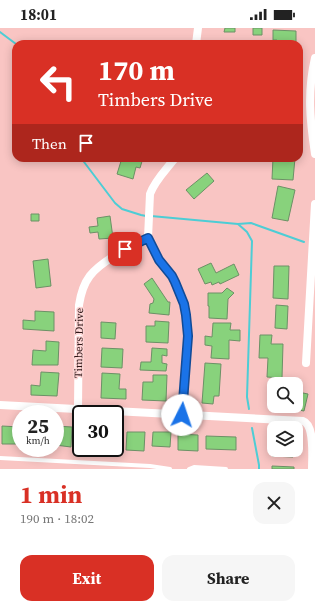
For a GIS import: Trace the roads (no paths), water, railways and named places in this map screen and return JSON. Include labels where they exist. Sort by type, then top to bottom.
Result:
[{"type":"street","points":[[196,40],[198,28]]},
{"type":"street","points":[[315,58],[312,72],[310,98],[310,125],[315,154]]},
{"type":"street","points":[[172,162],[159,177],[150,194],[148,238],[159,260],[172,276],[184,304],[188,336],[182,415]]},
{"type":"street","points":[[306,363],[315,204]]},
{"type":"street","name":"Timbers Drive","points":[[78,405],[79,305],[85,284],[99,265],[125,249],[148,238]]},
{"type":"street","points":[[0,405],[72,409]]},
{"type":"street","points":[[124,412],[306,422],[312,431],[312,469]]},
{"type":"lane","points":[[0,458],[150,466],[170,469]]},
{"type":"lane","points":[[110,469],[111,464]]},
{"type":"lane","points":[[189,469],[194,467],[226,469]]},
{"type":"waterway","points":[[0,32],[12,41]]},
{"type":"waterway","points":[[84,162],[115,203],[122,209],[146,216]]},
{"type":"waterway","points":[[151,216],[238,224],[247,232],[252,241],[247,397],[249,409]]},
{"type":"waterway","points":[[238,224],[251,223],[304,242]]},
{"type":"waterway","points":[[252,428],[259,469]]}]
